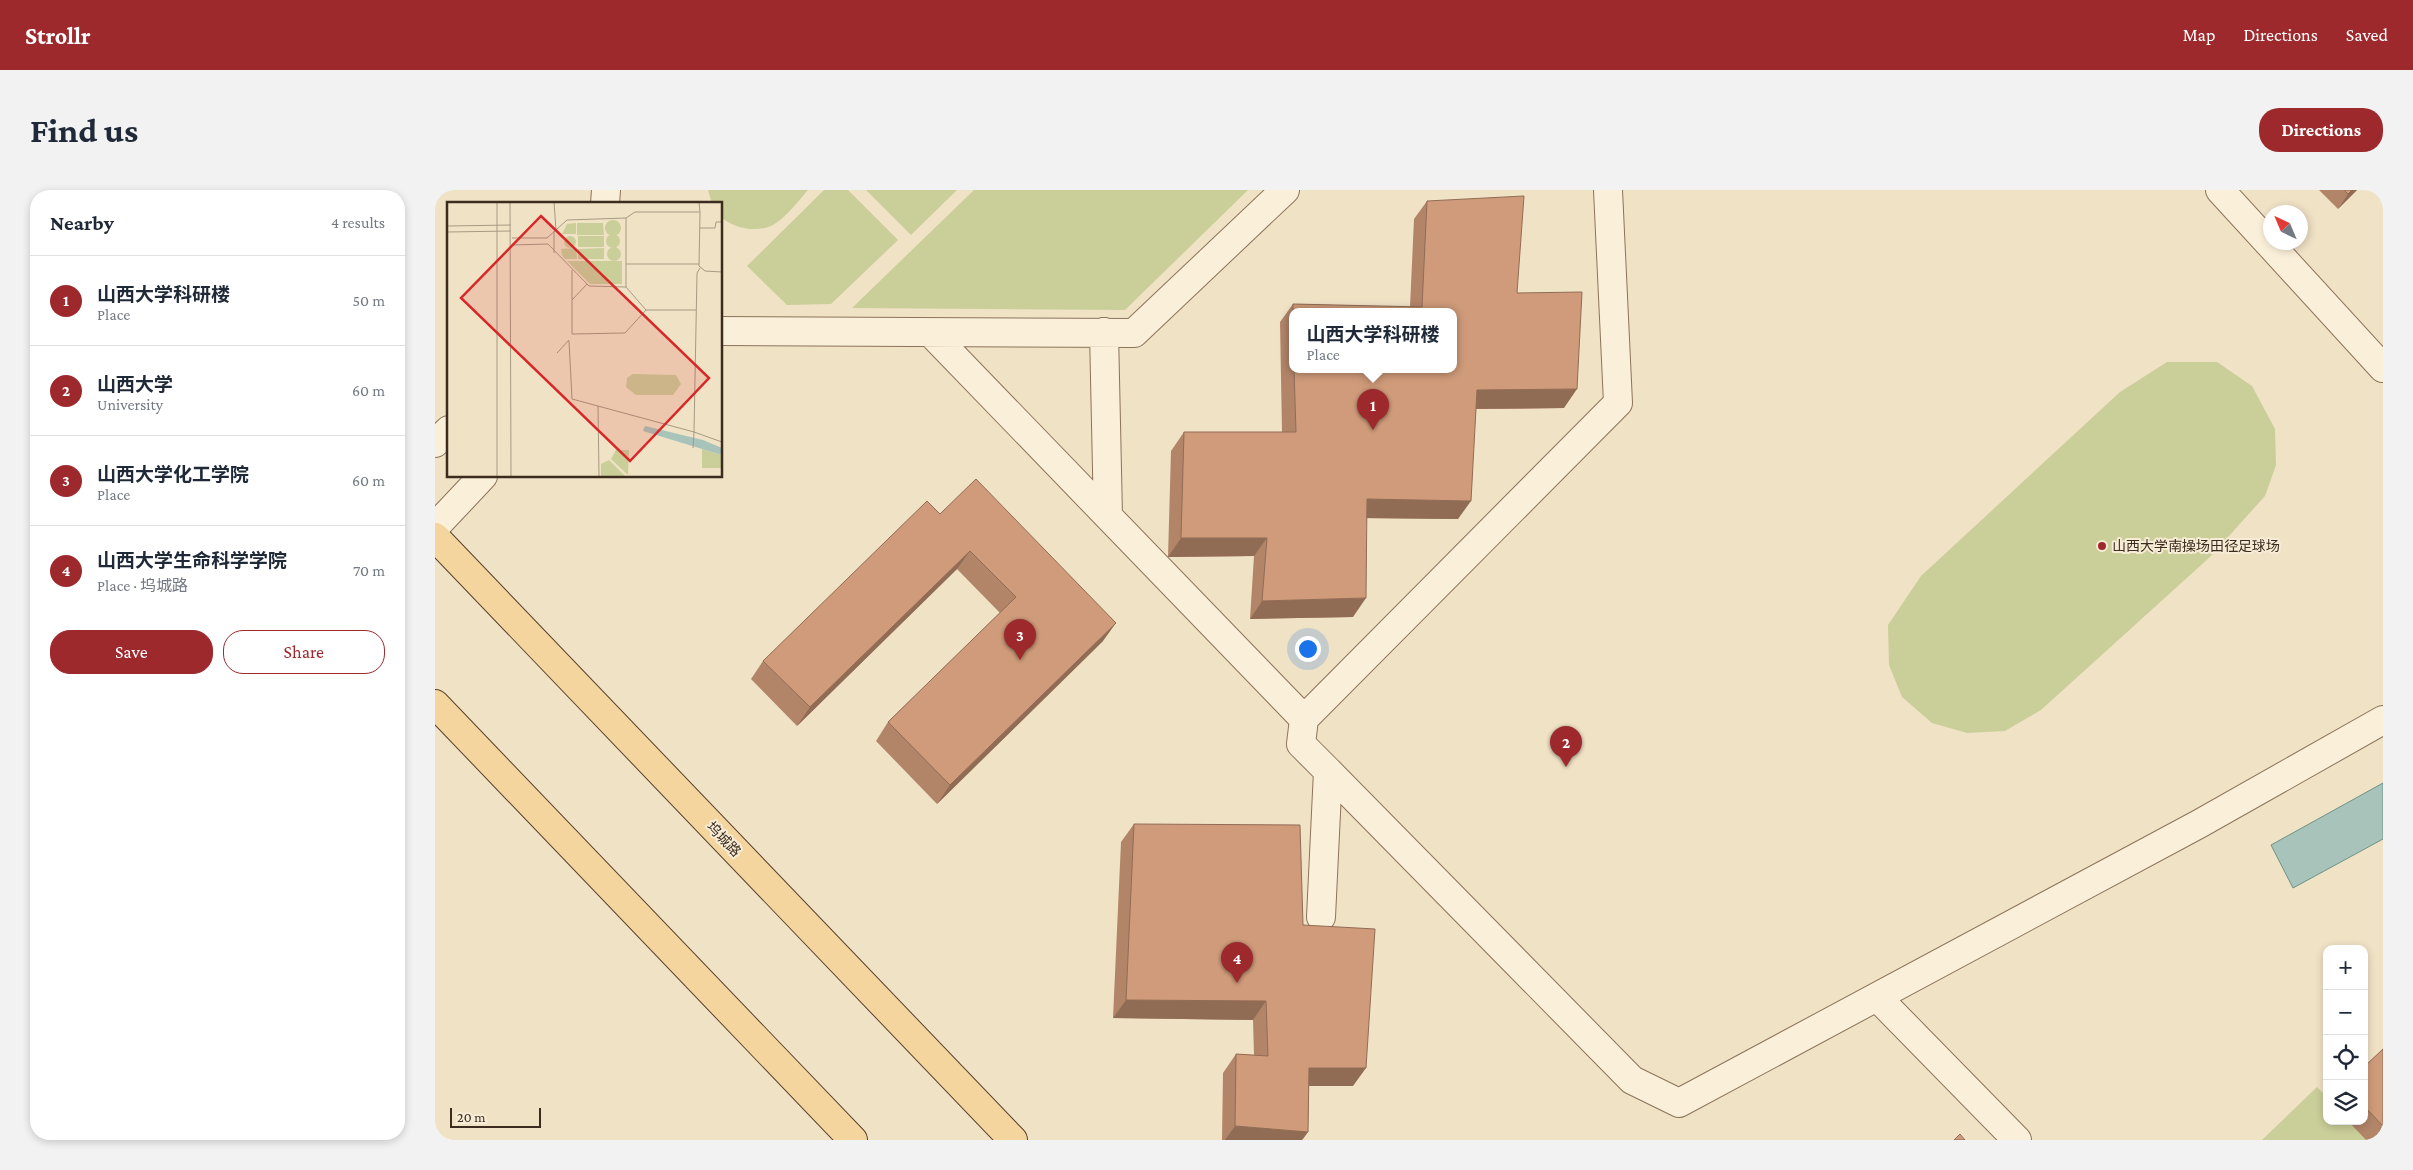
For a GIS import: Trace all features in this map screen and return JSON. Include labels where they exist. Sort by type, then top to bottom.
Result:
[{"type":"main road","name":"坞城路","points":[[435,537],[1013,1140]]},
{"type":"main road","points":[[435,704],[853,1140]]},
{"type":"lane","points":[[724,328],[931,333],[1134,332],[1285,190]]},
{"type":"lane","points":[[1608,190],[1618,403],[1304,719],[1301,744],[1632,1080],[1679,1103],[2190,828],[2383,720]]},
{"type":"lane","points":[[2221,190],[2383,368]]},
{"type":"lane","points":[[1105,332],[1108,516]]},
{"type":"lane","points":[[931,333],[1304,719]]},
{"type":"lane","points":[[435,443],[447,432]]},
{"type":"lane","points":[[435,527],[481,478]]},
{"type":"lane","points":[[1321,917],[1327,771]]},
{"type":"lane","points":[[1877,997],[2017,1140]]},
{"type":"green space","points":[[708,190],[808,190],[789,212],[776,223],[755,229],[747,229],[726,221],[723,219],[723,202],[711,202]]},
{"type":"green space","points":[[824,190],[848,190],[898,240],[831,304],[787,305],[747,266]]},
{"type":"green space","points":[[866,190],[957,190],[911,235]]},
{"type":"green space","points":[[974,190],[1248,190],[1125,310],[852,308]]},
{"type":"green space","points":[[2167,362],[2217,362],[2252,386],[2275,429],[2276,465],[2265,496],[2210,557],[2041,710],[2005,731],[1967,733],[1932,723],[1902,697],[1889,665],[1888,625],[1921,576],[2120,392]]},
{"type":"green space","points":[[2317,1087],[2323,1093],[2323,1125],[2353,1125],[2367,1140],[2262,1140]]},
{"type":"water","points":[[2383,783],[2383,839],[2293,888],[2271,845]]},
{"type":"building","points":[[2344,190],[2352,190],[2348,194]]},
{"type":"building","points":[[1524,196],[1517,293],[1582,292],[1577,389],[1477,390],[1471,501],[1367,499],[1366,598],[1262,601],[1267,538],[1181,538],[1184,432],[1296,432],[1294,373],[1457,373],[1457,308],[1293,308],[1293,304],[1422,307],[1427,201]]},
{"type":"building","points":[[976,479],[1116,623],[950,785],[888,722],[1016,597],[970,551],[810,707],[763,661],[927,501],[940,514]]},
{"type":"building","points":[[1134,824],[1300,825],[1303,925],[1375,929],[1366,1068],[1309,1068],[1308,1132],[1235,1126],[1236,1054],[1268,1056],[1266,1001],[1126,1000]]},
{"type":"building","points":[[2383,1049],[2383,1126],[2368,1110],[2368,1063]]},
{"type":"building","points":[[1960,1134],[1965,1140],[1954,1140]]},
{"type":"place","name":"山西大学科研楼","points":[[1373,430]]},
{"type":"place","name":"山西大学南操场田径足球场","points":[[2102,546]]},
{"type":"place","name":"山西大学化工学院","points":[[1020,660]]},
{"type":"place","name":"山西大学","points":[[1566,767]]},
{"type":"place","name":"山西大学生命科学学院","points":[[1237,983]]}]
